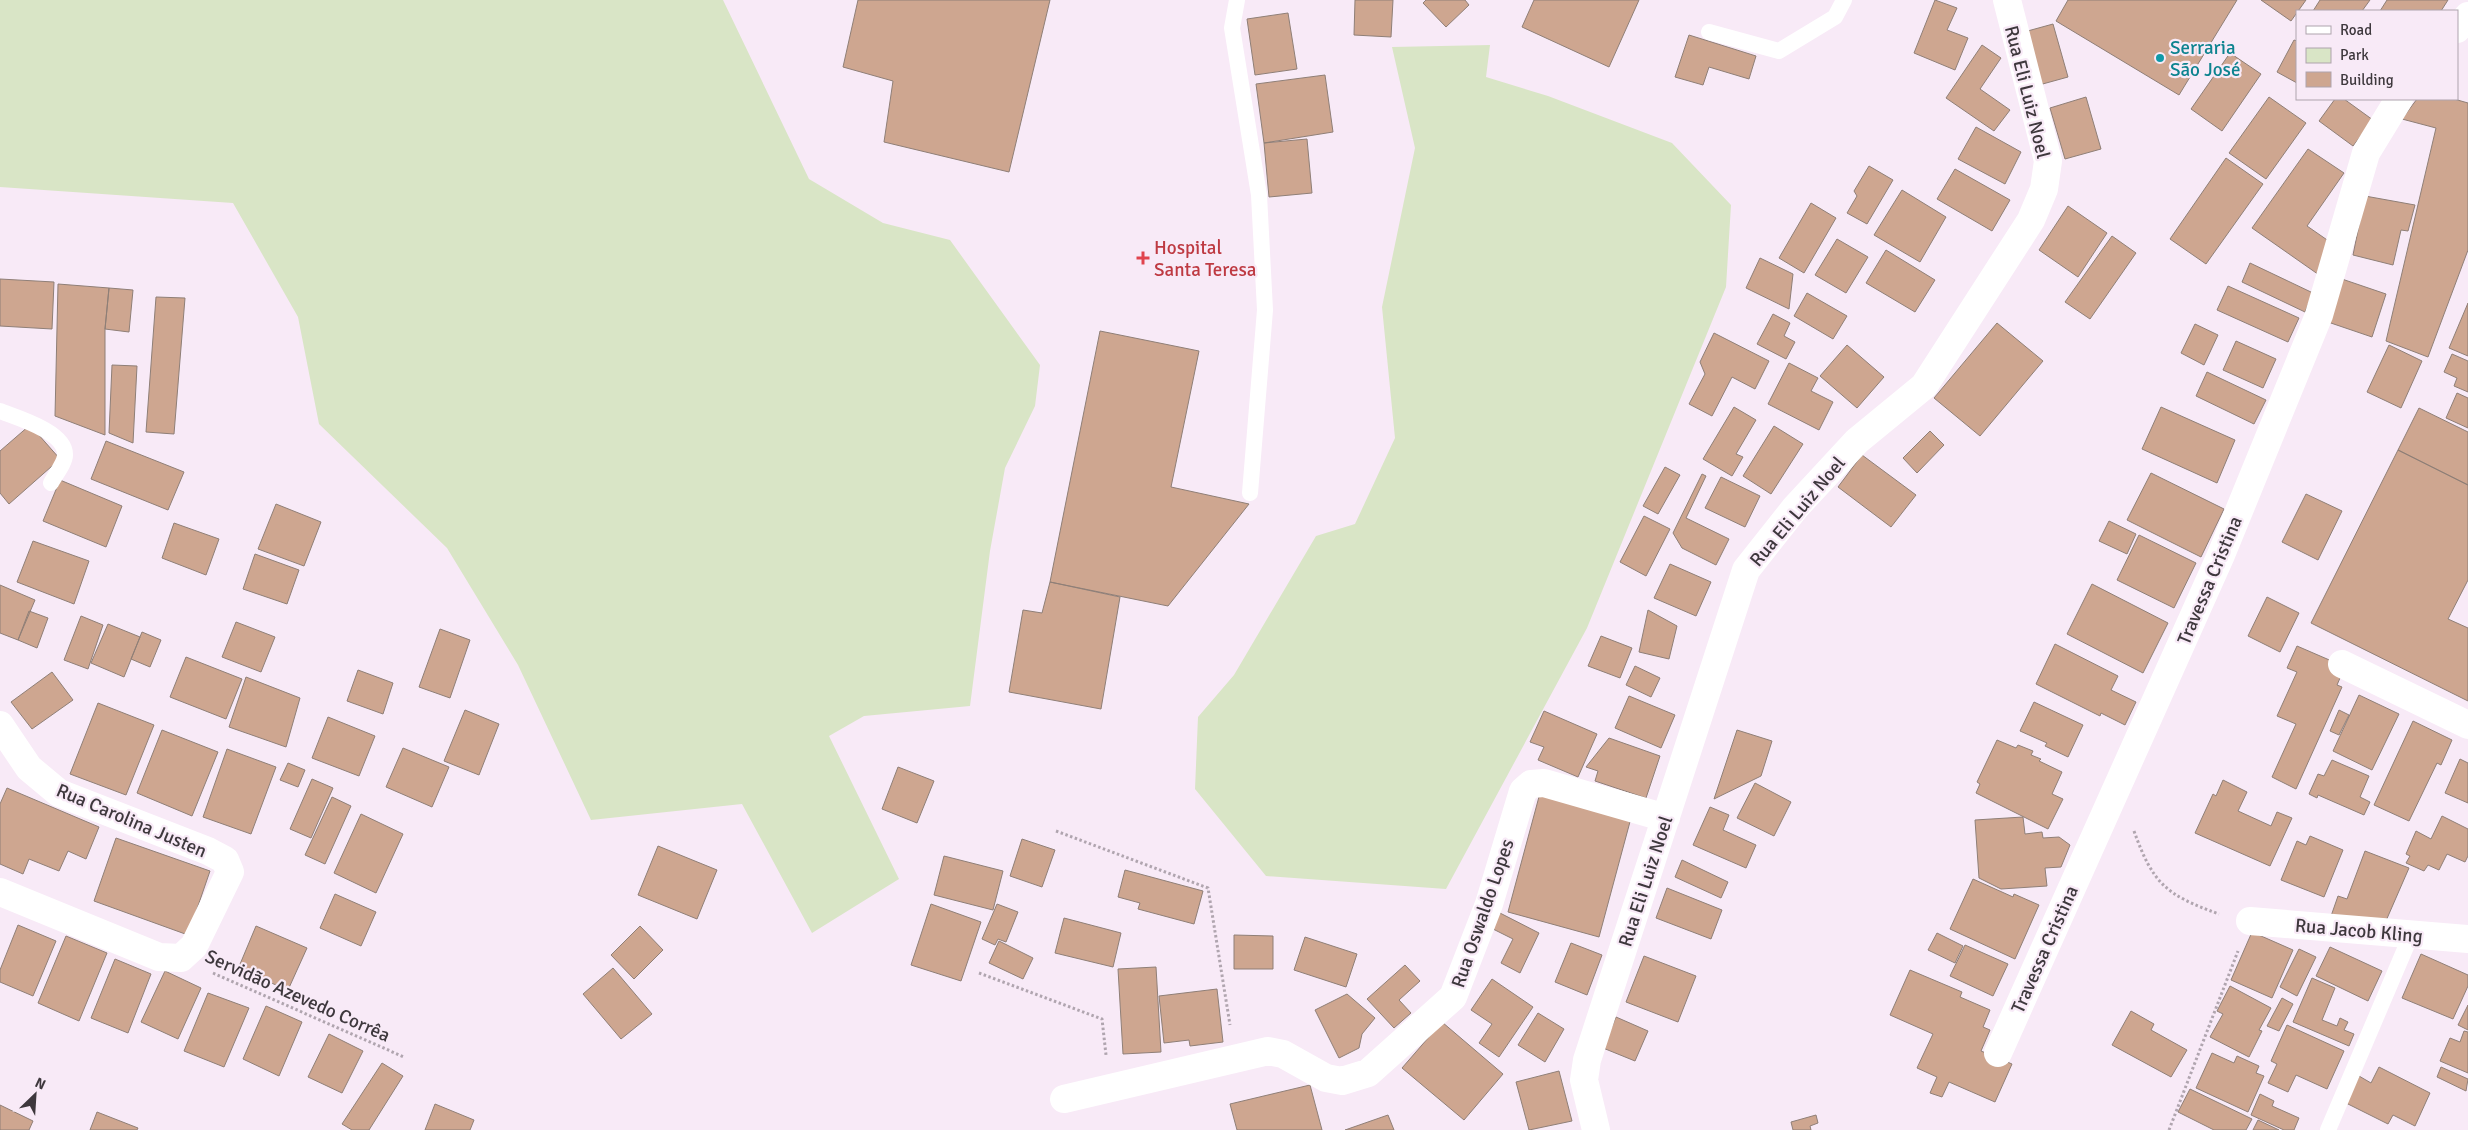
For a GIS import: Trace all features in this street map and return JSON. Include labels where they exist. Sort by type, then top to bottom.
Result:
[{"type":"street","name":"Rua Eli Luiz Noel","points":[[1596,1130],[1584,1080],[1587,1060],[1746,570],[1795,508],[1857,441],[1924,386],[2031,220],[2044,189],[2048,161],[2007,0]]},
{"type":"street","points":[[2458,28],[2468,16]]},
{"type":"street","name":"Travessa Cristina","points":[[1998,1054],[2222,555],[2319,315],[2366,153],[2398,100]]},
{"type":"street","points":[[2342,664],[2468,725]]},
{"type":"street","name":"Rua Carolina Justen","points":[[0,725],[29,768],[59,793],[199,847],[225,860],[230,872],[194,946],[181,958]]},
{"type":"street","name":"Rua Oswaldo Lopes","points":[[1064,1099],[1268,1051],[1283,1054],[1326,1078],[1342,1080],[1368,1072],[1453,997],[1489,904],[1523,791],[1530,784],[1544,784],[1666,818]]},
{"type":"street","points":[[0,892],[159,957],[181,958]]},
{"type":"street","name":"Rua Jacob Kling","points":[[2250,921],[2468,939]]},
{"type":"lane","points":[[1237,0],[1232,28],[1259,195],[1265,310],[1250,493]]},
{"type":"lane","points":[[1709,32],[1779,51],[1835,17],[1844,0]]},
{"type":"lane","points":[[0,411],[56,436],[64,446],[65,456],[51,482]]},
{"type":"lane","points":[[2328,1130],[2412,935]]},
{"type":"path","points":[[2117,786],[2144,858],[2163,887],[2194,905],[2250,921],[2168,1130]]},
{"type":"path","points":[[1056,831],[1208,888],[1235,1058]]},
{"type":"path","name":"Servidão Azevedo Corrêa","points":[[181,958],[404,1057]]},
{"type":"path","points":[[979,973],[1102,1019],[1110,1088]]},
{"type":"green space","points":[[0,0],[723,0],[809,179],[883,223],[950,240],[1040,365],[1035,406],[1005,468],[990,551],[970,706],[864,716],[829,736],[899,879],[812,933],[742,804],[591,820],[518,665],[447,548],[319,424],[298,317],[233,203],[0,187]]},
{"type":"green space","points":[[1490,45],[1486,77],[1548,96],[1672,143],[1731,205],[1726,287],[1587,628],[1446,889],[1266,876],[1195,789],[1198,717],[1234,675],[1316,536],[1355,524],[1395,438],[1382,307],[1415,148],[1392,47]]},
{"type":"building","points":[[858,0],[1050,0],[1009,172],[884,142],[893,81],[843,67]]},
{"type":"building","points":[[1355,0],[1393,0],[1391,37],[1354,35]]},
{"type":"building","points":[[1426,0],[1465,0],[1469,5],[1446,27],[1423,3]]},
{"type":"building","points":[[1534,0],[1639,0],[1609,67],[1522,27]]},
{"type":"building","points":[[1935,0],[1957,8],[1947,30],[1968,38],[1955,70],[1914,53]]},
{"type":"building","name":"Serraria São José","points":[[2068,0],[2237,0],[2179,95],[2056,21]]},
{"type":"building","points":[[2261,0],[2306,0],[2299,10],[2296,10],[2296,14],[2291,21]]},
{"type":"building","points":[[2320,0],[2370,0],[2363,10],[2314,10]]},
{"type":"building","points":[[2387,0],[2448,0],[2442,10],[2381,10]]},
{"type":"building","points":[[1288,13],[1297,69],[1255,75],[1247,19]]},
{"type":"building","points":[[2053,24],[2068,77],[2039,85],[2024,32]]},
{"type":"building","points":[[1689,35],[1756,56],[1749,79],[1709,67],[1703,85],[1675,77]]},
{"type":"building","points":[[2294,40],[2296,41],[2296,82],[2277,72]]},
{"type":"building","points":[[1982,45],[2001,58],[1980,89],[2010,110],[1994,131],[1946,98]]},
{"type":"building","points":[[2230,53],[2261,74],[2222,131],[2191,109]]},
{"type":"building","points":[[1325,75],[1333,132],[1264,143],[1256,84]]},
{"type":"building","points":[[2086,97],[2101,149],[2065,159],[2050,108]]},
{"type":"building","points":[[2269,97],[2306,123],[2266,179],[2229,153]]},
{"type":"building","points":[[2334,100],[2345,100],[2373,120],[2353,146],[2319,121]]},
{"type":"building","points":[[2416,100],[2458,100],[2468,103],[2468,250],[2428,357],[2386,341],[2436,128],[2402,119]]},
{"type":"building","points":[[1976,127],[2021,152],[2005,184],[1958,159]]},
{"type":"building","points":[[1307,139],[1312,193],[1269,197],[1264,143]]},
{"type":"building","points":[[2308,149],[2344,173],[2307,226],[2333,244],[2322,277],[2252,228]]},
{"type":"building","points":[[2226,158],[2263,184],[2206,264],[2170,239]]},
{"type":"building","points":[[1869,166],[1893,180],[1867,224],[1847,213],[1857,196],[1854,191]]},
{"type":"building","points":[[1955,169],[2010,200],[1992,231],[1937,199]]},
{"type":"building","points":[[1902,190],[1946,217],[1920,262],[1874,235]]},
{"type":"building","points":[[2365,196],[2415,205],[2408,231],[2401,230],[2393,265],[2353,255]]},
{"type":"building","points":[[1811,203],[1836,218],[1804,273],[1779,258]]},
{"type":"building","points":[[2068,206],[2107,233],[2078,277],[2039,250]]},
{"type":"building","points":[[2112,236],[2136,253],[2090,319],[2065,302]]},
{"type":"building","points":[[1837,239],[1868,257],[1846,293],[1815,275]]},
{"type":"building","points":[[1886,250],[1935,280],[1915,312],[1866,283]]},
{"type":"building","points":[[1760,258],[1793,274],[1789,309],[1746,288]]},
{"type":"building","points":[[2250,263],[2313,293],[2305,312],[2242,282]]},
{"type":"building","points":[[2336,277],[2386,294],[2372,337],[2322,320]]},
{"type":"building","points":[[0,279],[54,282],[52,329],[0,326]]},
{"type":"building","points":[[58,284],[109,288],[105,329],[105,435],[55,416]]},
{"type":"building","points":[[2228,286],[2299,318],[2288,342],[2217,310]]},
{"type":"building","points":[[109,288],[133,290],[129,332],[105,329]]},
{"type":"building","points":[[1807,293],[1847,316],[1833,339],[1794,316]]},
{"type":"building","points":[[156,297],[185,298],[174,434],[146,432]]},
{"type":"building","points":[[2468,303],[2468,356],[2449,348]]},
{"type":"building","points":[[1773,314],[1790,323],[1784,336],[1795,342],[1786,359],[1757,344]]},
{"type":"building","points":[[1997,323],[2043,361],[1980,436],[1934,398]]},
{"type":"building","points":[[2195,324],[2218,335],[2204,365],[2181,353]]},
{"type":"building","points":[[1100,331],[1199,351],[1171,487],[1249,504],[1168,606],[1050,582]]},
{"type":"building","points":[[1714,333],[1769,361],[1755,389],[1732,377],[1712,416],[1689,404],[1705,374],[1700,362]]},
{"type":"building","points":[[2236,341],[2276,359],[2263,388],[2223,370]]},
{"type":"building","points":[[1847,345],[1884,377],[1857,408],[1820,376]]},
{"type":"building","points":[[2389,345],[2422,361],[2401,408],[2367,392]]},
{"type":"building","points":[[2452,354],[2468,361],[2468,392],[2454,386],[2457,378],[2444,372]]},
{"type":"building","points":[[1789,363],[1818,378],[1811,391],[1833,402],[1819,430],[1768,404]]},
{"type":"building","points":[[112,365],[137,366],[133,443],[109,433]]},
{"type":"building","points":[[2207,372],[2266,400],[2254,424],[2196,396]]},
{"type":"building","points":[[2457,393],[2468,398],[2468,428],[2446,418]]},
{"type":"building","points":[[1734,407],[1756,420],[1736,454],[1743,457],[1732,476],[1703,459]]},
{"type":"building","points":[[2161,407],[2235,440],[2217,483],[2142,449]]},
{"type":"building","points":[[2419,408],[2468,432],[2468,485],[2398,450]]},
{"type":"building","points":[[30,425],[60,459],[9,504],[0,493],[0,451]]},
{"type":"building","points":[[1774,426],[1803,444],[1771,494],[1743,476]]},
{"type":"building","points":[[1930,431],[1944,445],[1917,473],[1903,458]]},
{"type":"building","points":[[106,441],[184,472],[168,510],[91,479]]},
{"type":"building","points":[[2398,450],[2468,485],[2468,580],[2448,619],[2468,628],[2468,701],[2311,623]]},
{"type":"building","points":[[1862,455],[1916,495],[1891,527],[1838,487]]},
{"type":"building","points":[[1665,467],[1680,475],[1658,514],[1643,506]]},
{"type":"building","points":[[2151,473],[2224,509],[2201,557],[2127,520]]},
{"type":"building","points":[[1702,474],[1706,476],[1686,518],[1729,539],[1716,565],[1682,548],[1673,533]]},
{"type":"building","points":[[1721,477],[1760,496],[1745,527],[1705,508]]},
{"type":"building","points":[[60,480],[122,506],[106,547],[43,521]]},
{"type":"building","points":[[2306,494],[2342,511],[2318,560],[2282,542]]},
{"type":"building","points":[[276,504],[321,522],[304,566],[258,549]]},
{"type":"building","points":[[1644,516],[1670,529],[1646,576],[1620,562]]},
{"type":"building","points":[[2109,521],[2136,534],[2127,554],[2099,541]]},
{"type":"building","points":[[174,523],[219,539],[206,575],[162,558]]},
{"type":"building","points":[[2139,535],[2196,563],[2174,608],[2117,580]]},
{"type":"building","points":[[33,541],[89,561],[74,604],[17,582]]},
{"type":"building","points":[[255,554],[299,570],[287,604],[243,589]]},
{"type":"building","points":[[1670,564],[1711,582],[1696,616],[1654,598]]},
{"type":"building","points":[[1050,582],[1120,597],[1101,709],[1009,692],[1023,610],[1042,613]]},
{"type":"building","points":[[2092,584],[2168,623],[2143,673],[2067,634]]},
{"type":"building","points":[[0,585],[35,600],[18,640],[0,633]]},
{"type":"building","points":[[2267,597],[2299,613],[2280,652],[2248,636]]},
{"type":"building","points":[[1648,610],[1677,626],[1669,659],[1639,652]]},
{"type":"building","points":[[29,611],[48,618],[37,648],[18,640]]},
{"type":"building","points":[[81,616],[103,625],[88,669],[64,660]]},
{"type":"building","points":[[236,622],[275,637],[261,672],[222,657]]},
{"type":"building","points":[[108,624],[140,637],[124,677],[91,663]]},
{"type":"building","points":[[440,629],[470,640],[450,698],[419,687]]},
{"type":"building","points":[[142,632],[161,640],[150,667],[131,659]]},
{"type":"building","points":[[1601,636],[1632,648],[1620,678],[1588,666]]},
{"type":"building","points":[[2055,644],[2118,676],[2111,690],[2136,702],[2125,725],[2101,713],[2100,716],[2036,684]]},
{"type":"building","points":[[2297,646],[2334,662],[2343,671],[2337,685],[2342,687],[2296,789],[2272,777],[2296,724],[2277,716],[2297,672],[2287,668]]},
{"type":"building","points":[[186,657],[242,679],[226,719],[170,697]]},
{"type":"building","points":[[1635,666],[1660,678],[1651,697],[1626,685]]},
{"type":"building","points":[[358,670],[393,683],[383,714],[347,701]]},
{"type":"building","points":[[52,672],[73,700],[32,729],[11,702]]},
{"type":"building","points":[[246,677],[300,698],[286,747],[229,727]]},
{"type":"building","points":[[2359,695],[2399,714],[2372,770],[2333,751]]},
{"type":"building","points":[[1629,696],[1675,715],[1661,748],[1615,728]]},
{"type":"building","points":[[2034,702],[2083,725],[2068,757],[2045,746],[2047,743],[2020,731]]},
{"type":"building","points":[[98,703],[154,725],[126,795],[70,774]]},
{"type":"building","points":[[465,710],[499,724],[479,775],[444,761]]},
{"type":"building","points":[[2339,710],[2349,715],[2339,735],[2330,731]]},
{"type":"building","points":[[1544,711],[1597,734],[1578,777],[1538,760],[1544,747],[1530,742]]},
{"type":"building","points":[[328,717],[375,736],[359,776],[312,758]]},
{"type":"building","points":[[2413,721],[2452,740],[2441,765],[2437,763],[2409,821],[2374,805]]},
{"type":"building","points":[[162,730],[218,752],[192,816],[137,793]]},
{"type":"building","points":[[1737,730],[1772,741],[1761,776],[1714,799]]},
{"type":"building","points":[[1609,738],[1660,756],[1646,798],[1595,781],[1598,771],[1586,767]]},
{"type":"building","points":[[1997,740],[2016,748],[2018,745],[2033,751],[2031,755],[2041,759],[2039,761],[2062,772],[2052,794],[2063,799],[2048,829],[1976,793],[1980,784],[1977,782]]},
{"type":"building","points":[[403,748],[449,767],[432,807],[386,787]]},
{"type":"building","points":[[227,749],[276,767],[251,834],[203,817]]},
{"type":"building","points":[[2460,759],[2468,763],[2468,803],[2445,793]]},
{"type":"building","points":[[2332,760],[2369,776],[2360,797],[2370,802],[2364,815],[2318,795],[2317,798],[2309,794],[2318,774],[2324,776]]},
{"type":"building","points":[[288,763],[305,770],[298,787],[280,780]]},
{"type":"building","points":[[898,767],[934,781],[917,823],[882,809]]},
{"type":"building","points":[[312,779],[333,788],[311,838],[290,829]]},
{"type":"building","points":[[2223,780],[2247,792],[2238,811],[2271,826],[2277,812],[2292,818],[2270,866],[2195,833],[2213,794],[2216,796]]},
{"type":"building","points":[[1755,783],[1791,802],[1774,836],[1737,818]]},
{"type":"building","points":[[7,788],[99,827],[86,859],[68,851],[59,871],[29,859],[23,874],[0,864],[0,804]]},
{"type":"building","points":[[1540,793],[1631,818],[1599,937],[1508,912]]},
{"type":"building","points":[[332,797],[351,806],[325,864],[305,855]]},
{"type":"building","points":[[1710,807],[1729,815],[1723,830],[1756,845],[1746,868],[1693,845]]},
{"type":"building","points":[[361,814],[403,834],[376,893],[334,873]]},
{"type":"building","points":[[2442,816],[2468,829],[2468,856],[2465,862],[2447,854],[2439,870],[2428,865],[2424,871],[2406,863],[2410,856],[2406,854],[2416,831],[2431,839]]},
{"type":"building","points":[[2023,817],[2025,834],[2042,832],[2043,838],[2059,837],[2070,845],[2061,867],[2045,868],[2047,886],[2001,889],[1979,878],[1975,820]]},
{"type":"building","points":[[2310,836],[2343,850],[2324,897],[2281,880],[2297,841],[2306,845]]},
{"type":"building","points":[[116,838],[210,871],[188,935],[94,901]]},
{"type":"building","points":[[1022,839],[1055,850],[1042,887],[1010,876]]},
{"type":"building","points":[[658,846],[717,870],[697,919],[638,895]]},
{"type":"building","points":[[2365,851],[2409,868],[2382,930],[2330,919],[2338,896],[2347,899]]},
{"type":"building","points":[[944,856],[1003,871],[993,910],[934,895]]},
{"type":"building","points":[[1682,860],[1728,882],[1721,898],[1675,877]]},
{"type":"building","points":[[1125,870],[1203,891],[1194,924],[1138,909],[1140,903],[1118,897]]},
{"type":"building","points":[[1973,879],[2013,897],[2014,894],[2039,905],[2015,959],[1950,929]]},
{"type":"building","points":[[1667,888],[1722,910],[1711,939],[1656,918]]},
{"type":"building","points":[[335,894],[376,912],[361,946],[320,928]]},
{"type":"building","points":[[931,904],[981,922],[961,981],[911,965]]},
{"type":"building","points":[[997,904],[1018,912],[1006,942],[998,939],[995,945],[982,939]]},
{"type":"building","points":[[1498,912],[1539,933],[1520,973],[1501,963],[1513,939],[1491,928]]},
{"type":"building","points":[[1064,918],[1121,933],[1113,967],[1055,953]]},
{"type":"building","points":[[18,925],[56,941],[33,996],[0,982],[0,970]]},
{"type":"building","points":[[256,926],[307,948],[288,990],[238,969]]},
{"type":"building","points":[[640,926],[663,950],[634,979],[611,955]]},
{"type":"building","points":[[2252,932],[2293,950],[2272,998],[2231,980]]},
{"type":"building","points":[[1937,933],[1963,946],[1955,963],[1928,950]]},
{"type":"building","points":[[1234,935],[1273,936],[1273,969],[1234,969]]},
{"type":"building","points":[[66,936],[107,953],[79,1021],[38,1003]]},
{"type":"building","points":[[1305,937],[1357,954],[1346,987],[1294,970]]},
{"type":"building","points":[[999,941],[1033,958],[1023,979],[989,963]]},
{"type":"building","points":[[1571,943],[1602,955],[1587,995],[1555,982]]},
{"type":"building","points":[[1965,945],[2008,964],[1993,996],[1950,976]]},
{"type":"building","points":[[2330,947],[2382,971],[2368,1001],[2316,976]]},
{"type":"building","points":[[2299,949],[2316,957],[2297,996],[2280,987]]},
{"type":"building","points":[[2421,954],[2468,975],[2468,986],[2453,1019],[2402,998]]},
{"type":"building","points":[[1644,956],[1696,976],[1678,1022],[1626,1002]]},
{"type":"building","points":[[115,959],[151,974],[128,1033],[91,1018]]},
{"type":"building","points":[[1405,965],[1420,981],[1399,1000],[1411,1013],[1394,1028],[1367,999]]},
{"type":"building","points":[[1156,967],[1161,1052],[1123,1054],[1118,969]]},
{"type":"building","points":[[613,968],[652,1014],[621,1039],[583,994]]},
{"type":"building","points":[[1910,970],[1962,992],[1960,997],[1990,1010],[1983,1027],[1990,1030],[1981,1051],[2012,1064],[1995,1102],[1949,1082],[1942,1097],[1930,1093],[1937,1077],[1917,1068],[1933,1034],[1890,1015]]},
{"type":"building","points":[[165,971],[201,988],[178,1039],[141,1022]]},
{"type":"building","points":[[2312,978],[2335,988],[2322,1020],[2337,1026],[2340,1018],[2348,1022],[2344,1030],[2354,1034],[2349,1046],[2293,1022]]},
{"type":"building","points":[[1492,979],[1533,1007],[1499,1057],[1479,1043],[1492,1024],[1471,1010]]},
{"type":"building","points":[[2230,986],[2271,1008],[2259,1030],[2262,1031],[2249,1057],[2210,1037],[2223,1014],[2217,1011]]},
{"type":"building","points":[[1217,989],[1223,1042],[1190,1046],[1189,1040],[1164,1043],[1159,996]]},
{"type":"building","points":[[208,993],[249,1008],[224,1067],[184,1051]]},
{"type":"building","points":[[1347,994],[1375,1018],[1362,1034],[1359,1048],[1339,1058],[1315,1010]]},
{"type":"building","points":[[2282,998],[2293,1004],[2279,1031],[2267,1026]]},
{"type":"building","points":[[2468,1005],[2468,1030],[2458,1025]]},
{"type":"building","points":[[266,1006],[302,1022],[279,1076],[243,1059]]},
{"type":"building","points":[[2131,1011],[2154,1024],[2151,1030],[2187,1050],[2171,1077],[2112,1045]]},
{"type":"building","points":[[1538,1013],[1564,1029],[1545,1062],[1518,1045]]},
{"type":"building","points":[[1616,1017],[1648,1031],[1635,1061],[1603,1048]]},
{"type":"building","points":[[1442,1022],[1503,1074],[1464,1120],[1402,1068]]},
{"type":"building","points":[[2287,1025],[2344,1051],[2327,1089],[2296,1075],[2288,1092],[2268,1083],[2277,1064],[2271,1061]]},
{"type":"building","points":[[2464,1031],[2468,1032],[2468,1073],[2440,1061],[2450,1038],[2460,1042]]},
{"type":"building","points":[[329,1034],[363,1051],[342,1093],[308,1077]]},
{"type":"building","points":[[2212,1053],[2234,1063],[2237,1056],[2259,1066],[2256,1073],[2264,1076],[2248,1112],[2196,1088]]},
{"type":"building","points":[[382,1063],[403,1076],[369,1130],[352,1130],[342,1124]]},
{"type":"building","points":[[2379,1067],[2430,1093],[2415,1126],[2393,1115],[2388,1124],[2346,1103],[2359,1076],[2371,1083]]},
{"type":"building","points":[[2441,1067],[2468,1079],[2466,1091],[2437,1077]]},
{"type":"building","points":[[1559,1071],[1572,1121],[1529,1130],[1516,1082]]},
{"type":"building","points":[[1310,1085],[1322,1130],[1237,1130],[1230,1104]]},
{"type":"building","points":[[2190,1089],[2252,1119],[2246,1130],[2214,1130],[2178,1112]]},
{"type":"building","points":[[2260,1094],[2274,1101],[2272,1106],[2299,1118],[2294,1130],[2284,1130],[2251,1115]]},
{"type":"building","points":[[435,1104],[474,1120],[470,1130],[425,1130]]},
{"type":"building","points":[[0,1105],[33,1121],[29,1130],[0,1130]]},
{"type":"building","points":[[97,1112],[138,1128],[137,1130],[90,1130]]},
{"type":"building","points":[[1388,1115],[1394,1130],[1345,1130]]},
{"type":"building","points":[[1816,1115],[1818,1123],[1810,1126],[1811,1130],[1793,1130],[1791,1122]]},
{"type":"building","points":[[2258,1120],[2279,1130],[2253,1130]]},
{"type":"place","name":"Serraria São José","points":[[2160,58]]},
{"type":"place","name":"Hospital Santa Teresa","points":[[1143,258]]}]
